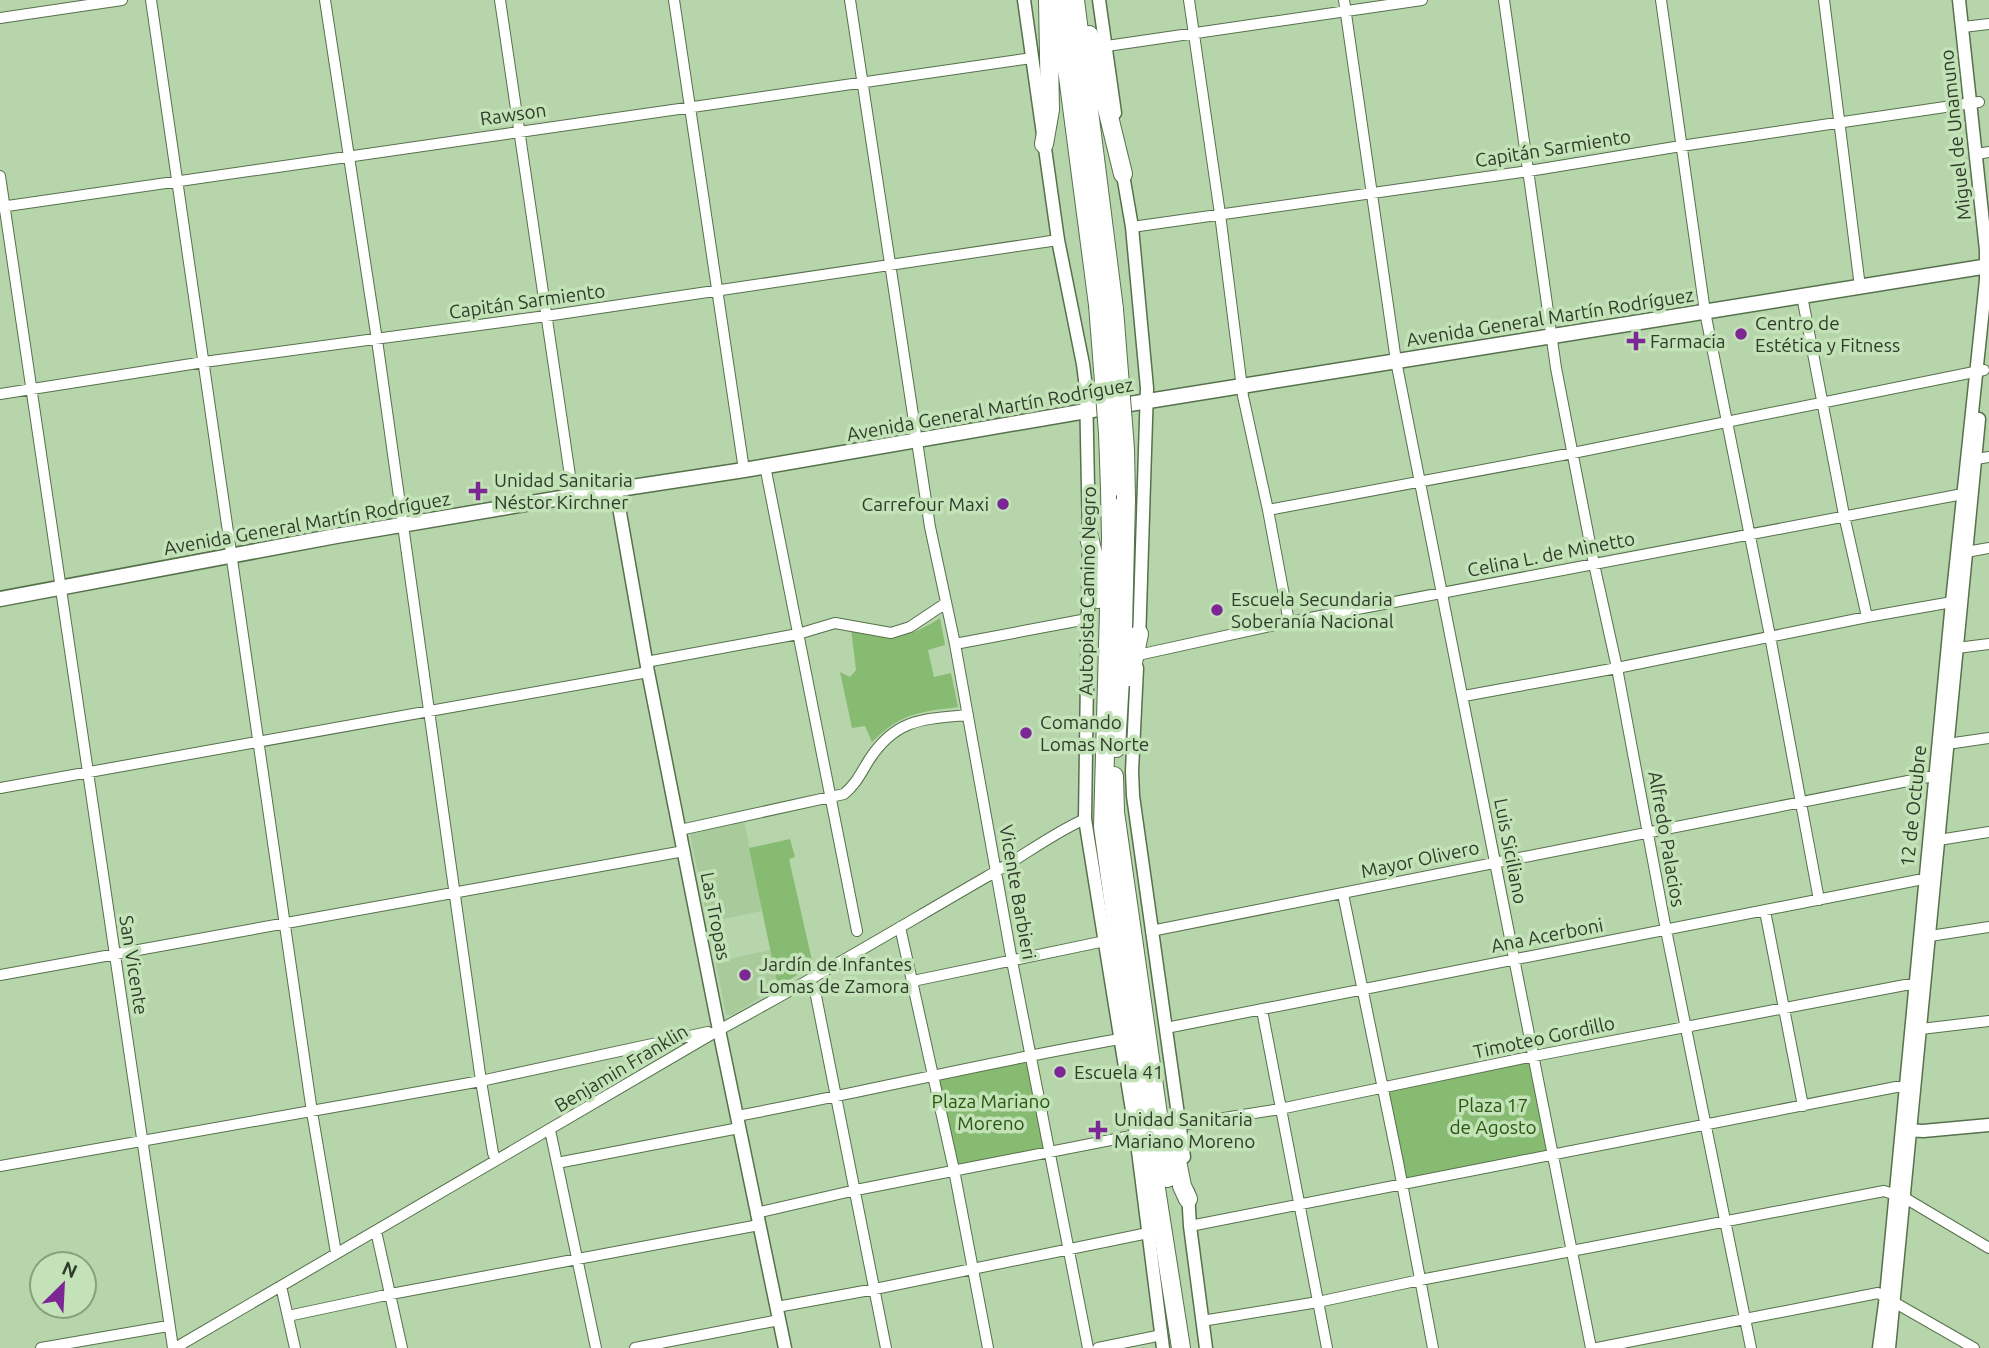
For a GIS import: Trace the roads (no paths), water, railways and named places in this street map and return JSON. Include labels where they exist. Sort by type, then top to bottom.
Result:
[{"type":"highway","points":[[1044,144],[1050,110],[1048,0]]},
{"type":"highway","name":"Autopista Camino Negro","points":[[1058,0],[1106,307],[1125,449],[1125,587],[1115,759],[1115,812],[1144,1030],[1192,1348]]},
{"type":"highway","name":"Autopista Camino Negro","points":[[1075,0],[1106,307],[1111,537],[1103,827],[1112,942],[1181,1348]]},
{"type":"highway","points":[[1081,0],[1123,174]]},
{"type":"highway","points":[[1089,537],[1099,580],[1099,738],[1104,754]]},
{"type":"highway","points":[[1115,812],[1122,771],[1131,672],[1139,634]]},
{"type":"highway","points":[[1112,942],[1123,1031],[1120,1039]]},
{"type":"highway","points":[[1144,1030],[1159,1074],[1182,1186],[1188,1199]]},
{"type":"main road","name":"Avenida General Martín Rodríguez","points":[[0,599],[573,496],[1988,267]]},
{"type":"street","points":[[0,18],[122,0]]},
{"type":"street","points":[[151,0],[233,555],[257,742],[312,1112],[336,1253]]},
{"type":"street","points":[[325,0],[377,340],[481,1081],[496,1160]]},
{"type":"street","points":[[500,0],[573,496]]},
{"type":"street","points":[[674,0],[744,470]]},
{"type":"street","name":"Vicente Barbieri","points":[[850,0],[916,441],[1012,961],[1088,1348]]},
{"type":"street","points":[[913,981],[1112,942],[1085,819],[1089,537],[1083,364],[1058,240],[1024,0]]},
{"type":"street","points":[[1099,0],[1132,227],[1147,401],[1132,771],[1151,931],[1180,1125],[1189,1226],[1206,1348]]},
{"type":"street","points":[[1189,0],[1242,386],[1289,622]]},
{"type":"street","points":[[1107,46],[1345,5],[1422,0]]},
{"type":"street","name":"Alfredo Palacios","points":[[1504,0],[1550,337],[1751,1348]]},
{"type":"street","points":[[1661,0],[1704,312],[1770,636],[1819,900]]},
{"type":"street","points":[[1824,0],[1860,287]]},
{"type":"street","name":"Miguel de Unamuno","points":[[1959,0],[1967,27]]},
{"type":"street","name":"Miguel de Unamuno","points":[[1968,0],[1967,27],[1975,102],[1989,195]]},
{"type":"street","name":"Luis Siciliano","points":[[1345,5],[1396,362],[1591,1348]]},
{"type":"street","points":[[1967,27],[1989,24]]},
{"type":"street","name":"Rawson","points":[[2,206],[1032,58]]},
{"type":"street","name":"Capitán Sarmiento","points":[[1132,227],[1529,171],[1975,102]]},
{"type":"street","name":"Miguel de Unamuno","points":[[1983,152],[1988,267]]},
{"type":"street","name":"San Vicente","points":[[0,176],[2,206],[144,1140],[168,1326],[174,1348]]},
{"type":"street","name":"Capitán Sarmiento","points":[[0,394],[204,362],[546,316],[1058,240]]},
{"type":"street","name":"12 de Octubre","points":[[1889,1348],[1890,1298],[1910,1087],[1915,985],[1930,880],[1940,777],[1952,602],[1967,493],[1977,457],[1988,267]]},
{"type":"street","points":[[1802,296],[1844,516],[1867,617]]},
{"type":"street","name":"12 de Octubre","points":[[1982,366],[1989,328]]},
{"type":"street","points":[[1268,510],[1823,403],[1982,366]]},
{"type":"street","points":[[765,466],[857,931]]},
{"type":"street","name":"Las Tropas","points":[[616,490],[647,667],[785,1348]]},
{"type":"street","name":"12 de Octubre","points":[[1943,742],[1957,648],[1966,552],[1967,493]]},
{"type":"street","name":"Celina L. de Minetto","points":[[1138,655],[1289,622],[1967,493]]},
{"type":"street","points":[[1966,552],[1989,548]]},
{"type":"street","points":[[1464,696],[1952,602]]},
{"type":"street","points":[[0,788],[429,710],[647,667],[798,634],[835,623],[891,633],[911,627],[946,603]]},
{"type":"street","points":[[955,644],[1087,620]]},
{"type":"street","points":[[1957,648],[1989,644]]},
{"type":"street","points":[[680,830],[844,794],[852,787],[881,744],[898,729],[930,717],[968,715]]},
{"type":"street","points":[[1943,742],[1989,738]]},
{"type":"street","name":"Mayor Olivero","points":[[1151,931],[1496,861],[1940,777]]},
{"type":"street","name":"Benjamin Franklin","points":[[174,1348],[1085,819]]},
{"type":"street","points":[[1934,838],[1989,832]]},
{"type":"street","points":[[0,975],[684,851]]},
{"type":"street","name":"12 de Octubre","points":[[1910,1087],[1921,1030],[1930,936],[1930,880]]},
{"type":"street","name":"Ana Acerboni","points":[[1166,1028],[1930,880]]},
{"type":"street","points":[[1343,894],[1433,1348]]},
{"type":"street","points":[[1765,911],[1803,1105]]},
{"type":"street","points":[[900,927],[954,1170],[988,1348]]},
{"type":"street","points":[[1930,936],[1989,927]]},
{"type":"street","points":[[810,981],[815,991],[886,1348]]},
{"type":"street","name":"Timoteo Gordillo","points":[[1180,1125],[1280,1109],[1687,1026],[1915,985]]},
{"type":"street","points":[[1262,1010],[1327,1348]]},
{"type":"street","points":[[1921,1030],[1989,1021]]},
{"type":"street","points":[[0,1166],[481,1081],[719,1030]]},
{"type":"street","points":[[557,1163],[933,1075],[1120,1039],[1136,1135],[1163,1342],[1098,1348]]},
{"type":"street","points":[[1189,1226],[1803,1105],[1910,1087]]},
{"type":"street","points":[[1906,1130],[1989,1125]]},
{"type":"street","points":[[550,1130],[596,1348]]},
{"type":"street","points":[[288,1316],[578,1260],[758,1219],[856,1190],[1136,1135]]},
{"type":"street","points":[[1202,1321],[1318,1302],[1877,1192],[1900,1196],[1989,1248]]},
{"type":"street","points":[[376,1231],[402,1348]]},
{"type":"street","points":[[635,1348],[875,1289],[1148,1233]]},
{"type":"street","points":[[281,1286],[295,1348]]},
{"type":"street","points":[[1597,1348],[1745,1321],[1874,1293],[1890,1298],[1974,1348]]},
{"type":"street","name":"12 de Octubre","points":[[1879,1348],[1890,1298]]},
{"type":"street","points":[[41,1348],[168,1326]]},
{"type":"place","name":"Centro de Estética y Fitness","points":[[1741,334]]},
{"type":"place","name":"Farmacia","points":[[1636,341]]},
{"type":"place","name":"Unidad Sanitaria Néstor Kirchner","points":[[478,491]]},
{"type":"place","name":"Carrefour Maxi","points":[[1003,504]]},
{"type":"place","name":"Escuela Secundaria Soberanía Nacional","points":[[1217,610]]},
{"type":"place","name":"Comando Lomas Norte","points":[[1026,733]]},
{"type":"place","name":"Jardín de Infantes Lomas de Zamora","points":[[745,975]]},
{"type":"place","name":"Escuela 41","points":[[1060,1072]]},
{"type":"place","name":"Unidad Sanitaria Mariano Moreno","points":[[1098,1130]]},
{"type":"park label","name":"Plaza Mariano Moreno","points":[[991,1112]]},
{"type":"park label","name":"Plaza 17 de Agosto","points":[[1493,1116]]}]
